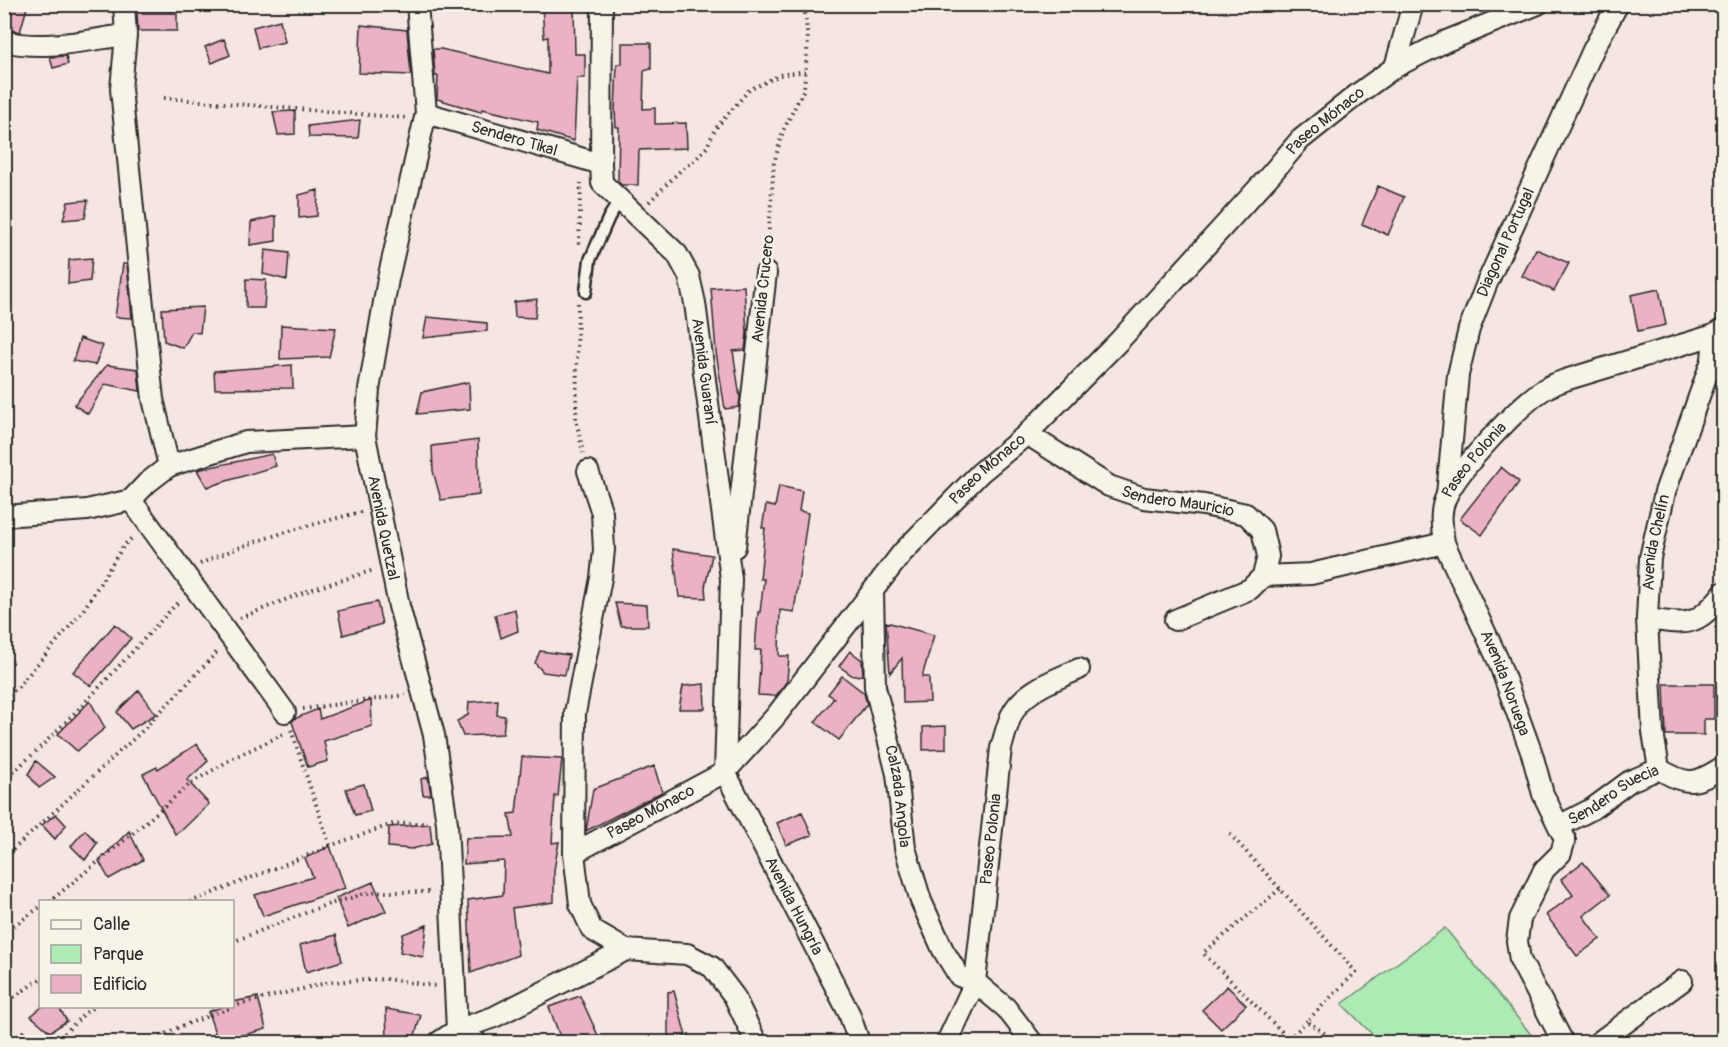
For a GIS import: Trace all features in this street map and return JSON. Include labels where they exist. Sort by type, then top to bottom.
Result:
[{"type":"street","points":[[124,4],[126,35],[122,89],[139,268],[153,399],[170,466]]},
{"type":"street","name":"Avenida Quetzal","points":[[417,4],[425,116],[388,279],[369,390],[365,435],[399,606],[434,735],[447,823],[457,1030]]},
{"type":"street","name":"Avenida Guaraní","points":[[602,4],[602,183],[676,254],[689,276],[699,328],[731,579],[725,772]]},
{"type":"street","points":[[1395,67],[1413,4]]},
{"type":"street","name":"Paseo Mónaco","points":[[574,853],[725,772],[775,717],[902,552],[980,473],[1027,434],[1119,341],[1272,174],[1300,140],[1395,67],[1444,42],[1538,4]]},
{"type":"street","name":"Diagonal Portugal","points":[[1446,496],[1458,375],[1469,328],[1589,58],[1618,4]]},
{"type":"street","points":[[4,41],[22,46],[126,35]]},
{"type":"street","name":"Sendero Tikal","points":[[425,116],[601,164]]},
{"type":"street","name":"Avenida Crucero","points":[[731,579],[766,273]]},
{"type":"street","name":"Paseo Polonia","points":[[1444,543],[1440,516],[1446,496],[1487,443],[1545,388],[1719,332]]},
{"type":"street","name":"Avenida Chelín","points":[[1659,770],[1653,732],[1647,619],[1650,558],[1665,492],[1712,360],[1719,332]]},
{"type":"street","name":"Sendero Mauricio","points":[[1027,434],[1108,486],[1144,498],[1203,505],[1246,514],[1262,530],[1268,556],[1263,576]]},
{"type":"street","points":[[4,516],[87,510],[131,500],[147,483],[170,466],[246,442],[365,435]]},
{"type":"street","points":[[588,471],[602,513],[604,550],[601,578],[575,713],[574,853],[580,904],[592,930],[626,950],[687,954],[712,968],[734,996],[756,1042]]},
{"type":"street","points":[[131,500],[285,712]]},
{"type":"street","points":[[1175,620],[1250,589],[1263,576],[1311,574],[1444,543]]},
{"type":"street","name":"Avenida Noruega","points":[[1444,543],[1498,660],[1532,754],[1543,794],[1559,826]]},
{"type":"street","name":"Calzada Angola","points":[[873,591],[875,687],[897,774],[904,848],[921,901],[943,950],[959,976],[975,982],[1006,1008],[1032,1042]]},
{"type":"street","points":[[1647,619],[1678,624],[1692,621],[1707,614],[1724,592]]},
{"type":"street","name":"Paseo Polonia","points":[[947,1042],[975,982],[1001,748],[1011,715],[1023,698],[1041,686],[1079,669]]},
{"type":"street","name":"Sendero Suecia","points":[[1563,1042],[1520,960],[1517,941],[1520,920],[1544,870],[1561,854],[1565,839],[1559,826],[1592,809],[1630,781],[1659,770],[1680,782],[1704,779],[1724,766]]},
{"type":"street","name":"Avenida Hungría","points":[[725,772],[849,1013],[859,1042]]},
{"type":"street","points":[[439,1042],[457,1030],[494,1017],[626,950]]},
{"type":"street","points":[[1599,1042],[1682,981]]},
{"type":"street","points":[[457,1030],[476,1042]]},
{"type":"lane","points":[[582,296],[590,260],[609,217],[620,200]]},
{"type":"path","name":"Avenida Crucero","points":[[766,273],[774,163],[783,131],[804,89],[808,40],[804,4]]},
{"type":"path","points":[[635,215],[680,171],[697,158],[707,147],[715,129],[749,90],[780,75],[805,71]]},
{"type":"path","points":[[164,98],[425,116]]},
{"type":"path","points":[[579,253],[581,158]]},
{"type":"path","points":[[582,296],[576,419],[588,471]]},
{"type":"path","points":[[4,780],[32,756],[96,690],[188,578],[230,550],[273,535],[380,507]]},
{"type":"path","points":[[4,699],[18,687],[82,612],[124,545],[147,523]]},
{"type":"path","points":[[4,858],[142,731],[226,631],[310,590],[391,565]]},
{"type":"path","points":[[330,846],[285,712],[423,693]]},
{"type":"path","points":[[51,900],[191,783],[234,757],[292,731]]},
{"type":"path","points":[[195,900],[330,846],[393,824],[447,823]]},
{"type":"path","points":[[1230,834],[1356,972],[1289,1039],[1203,953],[1280,889]]},
{"type":"path","points":[[234,941],[323,906],[371,892],[451,892]]},
{"type":"path","points":[[4,933],[39,908]]},
{"type":"path","points":[[234,1007],[330,982],[386,979],[455,988]]},
{"type":"path","points":[[4,1004],[39,981]]},
{"type":"path","points":[[56,1042],[93,1008]]},
{"type":"path","points":[[150,1042],[179,1027],[230,1008]]},
{"type":"path","points":[[1307,1021],[1337,1042]]},
{"type":"path","points":[[7,1042],[23,1032],[29,1042]]},
{"type":"path","points":[[341,1042],[362,1042]]},
{"type":"green space","points":[[1445,928],[1537,1042],[1380,1042],[1342,1004]]},
{"type":"building","points":[[4,4],[28,4],[20,32],[4,28]]},
{"type":"building","points":[[542,4],[574,4],[575,54],[585,54],[585,78],[577,78],[574,141],[537,130],[538,122],[482,109],[481,112],[437,99],[438,76],[435,76],[433,49],[548,74],[548,37],[544,38]]},
{"type":"building","points":[[137,13],[177,13],[177,31],[138,31]]},
{"type":"building","points":[[280,20],[285,42],[258,48],[253,27]]},
{"type":"building","points":[[361,25],[407,30],[411,75],[359,73]]},
{"type":"building","points":[[224,39],[230,55],[212,63],[205,47]]},
{"type":"building","points":[[622,43],[651,43],[651,69],[644,71],[643,109],[655,108],[655,124],[686,123],[687,148],[639,150],[638,185],[621,185],[618,181],[619,127],[616,127],[615,110],[617,64],[622,64]]},
{"type":"building","points":[[66,56],[68,64],[53,68],[50,57]]},
{"type":"building","points":[[295,111],[295,134],[278,135],[273,112]]},
{"type":"building","points":[[360,120],[358,138],[309,137],[308,126]]},
{"type":"building","points":[[1378,186],[1404,197],[1388,235],[1362,224]]},
{"type":"building","points":[[318,190],[317,216],[299,218],[299,195]]},
{"type":"building","points":[[88,200],[85,218],[63,220],[68,202]]},
{"type":"building","points":[[276,216],[276,241],[250,245],[251,222]]},
{"type":"building","points":[[1536,249],[1569,263],[1554,291],[1522,276]]},
{"type":"building","points":[[265,250],[289,253],[287,280],[263,274]]},
{"type":"building","points":[[92,258],[90,281],[68,284],[69,260]]},
{"type":"building","points":[[123,264],[127,264],[132,318],[115,317]]},
{"type":"building","points":[[246,279],[266,280],[264,308],[246,308]]},
{"type":"building","points":[[744,286],[747,333],[745,350],[733,351],[740,397],[739,407],[725,409],[716,352],[711,288]]},
{"type":"building","points":[[1659,289],[1666,325],[1638,331],[1631,295]]},
{"type":"building","points":[[537,299],[535,318],[515,317],[514,302]]},
{"type":"building","points":[[203,307],[200,333],[192,332],[183,348],[164,341],[162,309]]},
{"type":"building","points":[[427,317],[487,323],[487,331],[423,338]]},
{"type":"building","points":[[281,325],[336,328],[329,357],[280,359]]},
{"type":"building","points":[[80,338],[103,346],[95,365],[73,361]]},
{"type":"building","points":[[107,365],[138,369],[140,391],[105,384],[88,414],[74,405]]},
{"type":"building","points":[[292,365],[293,388],[215,389],[214,371]]},
{"type":"building","points":[[469,382],[470,409],[417,414],[422,392]]},
{"type":"building","points":[[478,440],[479,495],[441,500],[433,471],[432,446]]},
{"type":"building","points":[[272,454],[276,466],[207,487],[197,470]]},
{"type":"building","points":[[1501,467],[1519,482],[1482,535],[1460,519]]},
{"type":"building","points":[[779,486],[802,491],[799,511],[808,513],[794,612],[780,610],[779,656],[789,656],[787,681],[776,696],[758,695],[761,650],[755,650],[758,612],[760,612],[764,579],[760,579],[765,528],[762,528],[766,505],[775,507]]},
{"type":"building","points":[[673,549],[712,555],[705,587],[706,598],[679,597]]},
{"type":"building","points":[[377,602],[382,624],[343,635],[338,611]]},
{"type":"building","points":[[615,603],[647,605],[648,626],[621,626]]},
{"type":"building","points":[[515,609],[518,631],[501,638],[495,615]]},
{"type":"building","points":[[886,622],[934,635],[922,677],[929,677],[930,702],[903,703],[902,658],[890,673]]},
{"type":"building","points":[[115,624],[131,638],[91,686],[73,672]]},
{"type":"building","points":[[540,651],[569,655],[565,675],[543,672],[535,663]]},
{"type":"building","points":[[850,651],[862,660],[863,675],[853,676],[839,666]]},
{"type":"building","points":[[842,676],[864,693],[867,704],[839,740],[815,722],[834,698],[828,694]]},
{"type":"building","points":[[704,684],[705,709],[679,709],[683,686]]},
{"type":"building","points":[[1664,684],[1714,684],[1714,719],[1704,719],[1704,735],[1666,735]]},
{"type":"building","points":[[139,690],[156,714],[131,729],[117,712]]},
{"type":"building","points":[[371,700],[372,726],[324,741],[328,761],[308,767],[292,722],[294,719],[318,709],[320,719]]},
{"type":"building","points":[[498,700],[497,715],[505,716],[503,734],[463,736],[457,721],[468,715],[469,702]]},
{"type":"building","points":[[90,701],[105,728],[77,751],[58,734]]},
{"type":"building","points":[[946,726],[946,749],[923,750],[923,727]]},
{"type":"building","points":[[197,744],[208,761],[187,780],[209,804],[175,834],[143,774],[157,767],[158,769]]},
{"type":"building","points":[[522,757],[562,759],[558,796],[555,796],[552,843],[559,842],[554,870],[554,902],[512,908],[518,955],[471,973],[468,900],[503,895],[504,861],[464,864],[466,838],[513,837],[509,814],[516,813]]},
{"type":"building","points":[[36,761],[55,777],[39,788],[28,774]]},
{"type":"building","points":[[654,766],[662,792],[586,831],[593,789]]},
{"type":"building","points":[[428,777],[431,795],[423,795],[421,779]]},
{"type":"building","points":[[364,784],[371,811],[355,815],[346,789]]},
{"type":"building","points":[[802,812],[812,835],[786,845],[777,823]]},
{"type":"building","points":[[56,814],[66,825],[55,839],[42,825]]},
{"type":"building","points":[[430,824],[432,844],[412,849],[388,847],[389,827]]},
{"type":"building","points":[[85,830],[97,843],[85,860],[71,846]]},
{"type":"building","points":[[129,831],[143,860],[109,879],[99,861]]},
{"type":"building","points":[[330,846],[345,888],[263,916],[255,895],[313,877],[305,858]]},
{"type":"building","points":[[1583,862],[1610,895],[1583,916],[1600,939],[1577,956],[1546,915],[1573,895],[1561,879]]},
{"type":"building","points":[[373,882],[386,911],[348,928],[336,898]]},
{"type":"building","points":[[427,925],[423,957],[400,952],[403,934]]},
{"type":"building","points":[[336,935],[342,961],[306,972],[300,945]]},
{"type":"building","points":[[1227,986],[1246,1005],[1221,1029],[1202,1010]]},
{"type":"building","points":[[674,991],[686,1036],[668,1042],[668,992]]},
{"type":"building","points":[[580,996],[601,1042],[562,1042],[549,1007]]},
{"type":"building","points":[[258,997],[266,1029],[237,1037],[239,1042],[218,1042],[208,1012],[219,1008],[234,1008],[234,1002]]},
{"type":"building","points":[[41,1008],[59,1008],[67,1021],[50,1032],[31,1016]]},
{"type":"building","points":[[386,1009],[421,1015],[413,1042],[387,1042]]}]
